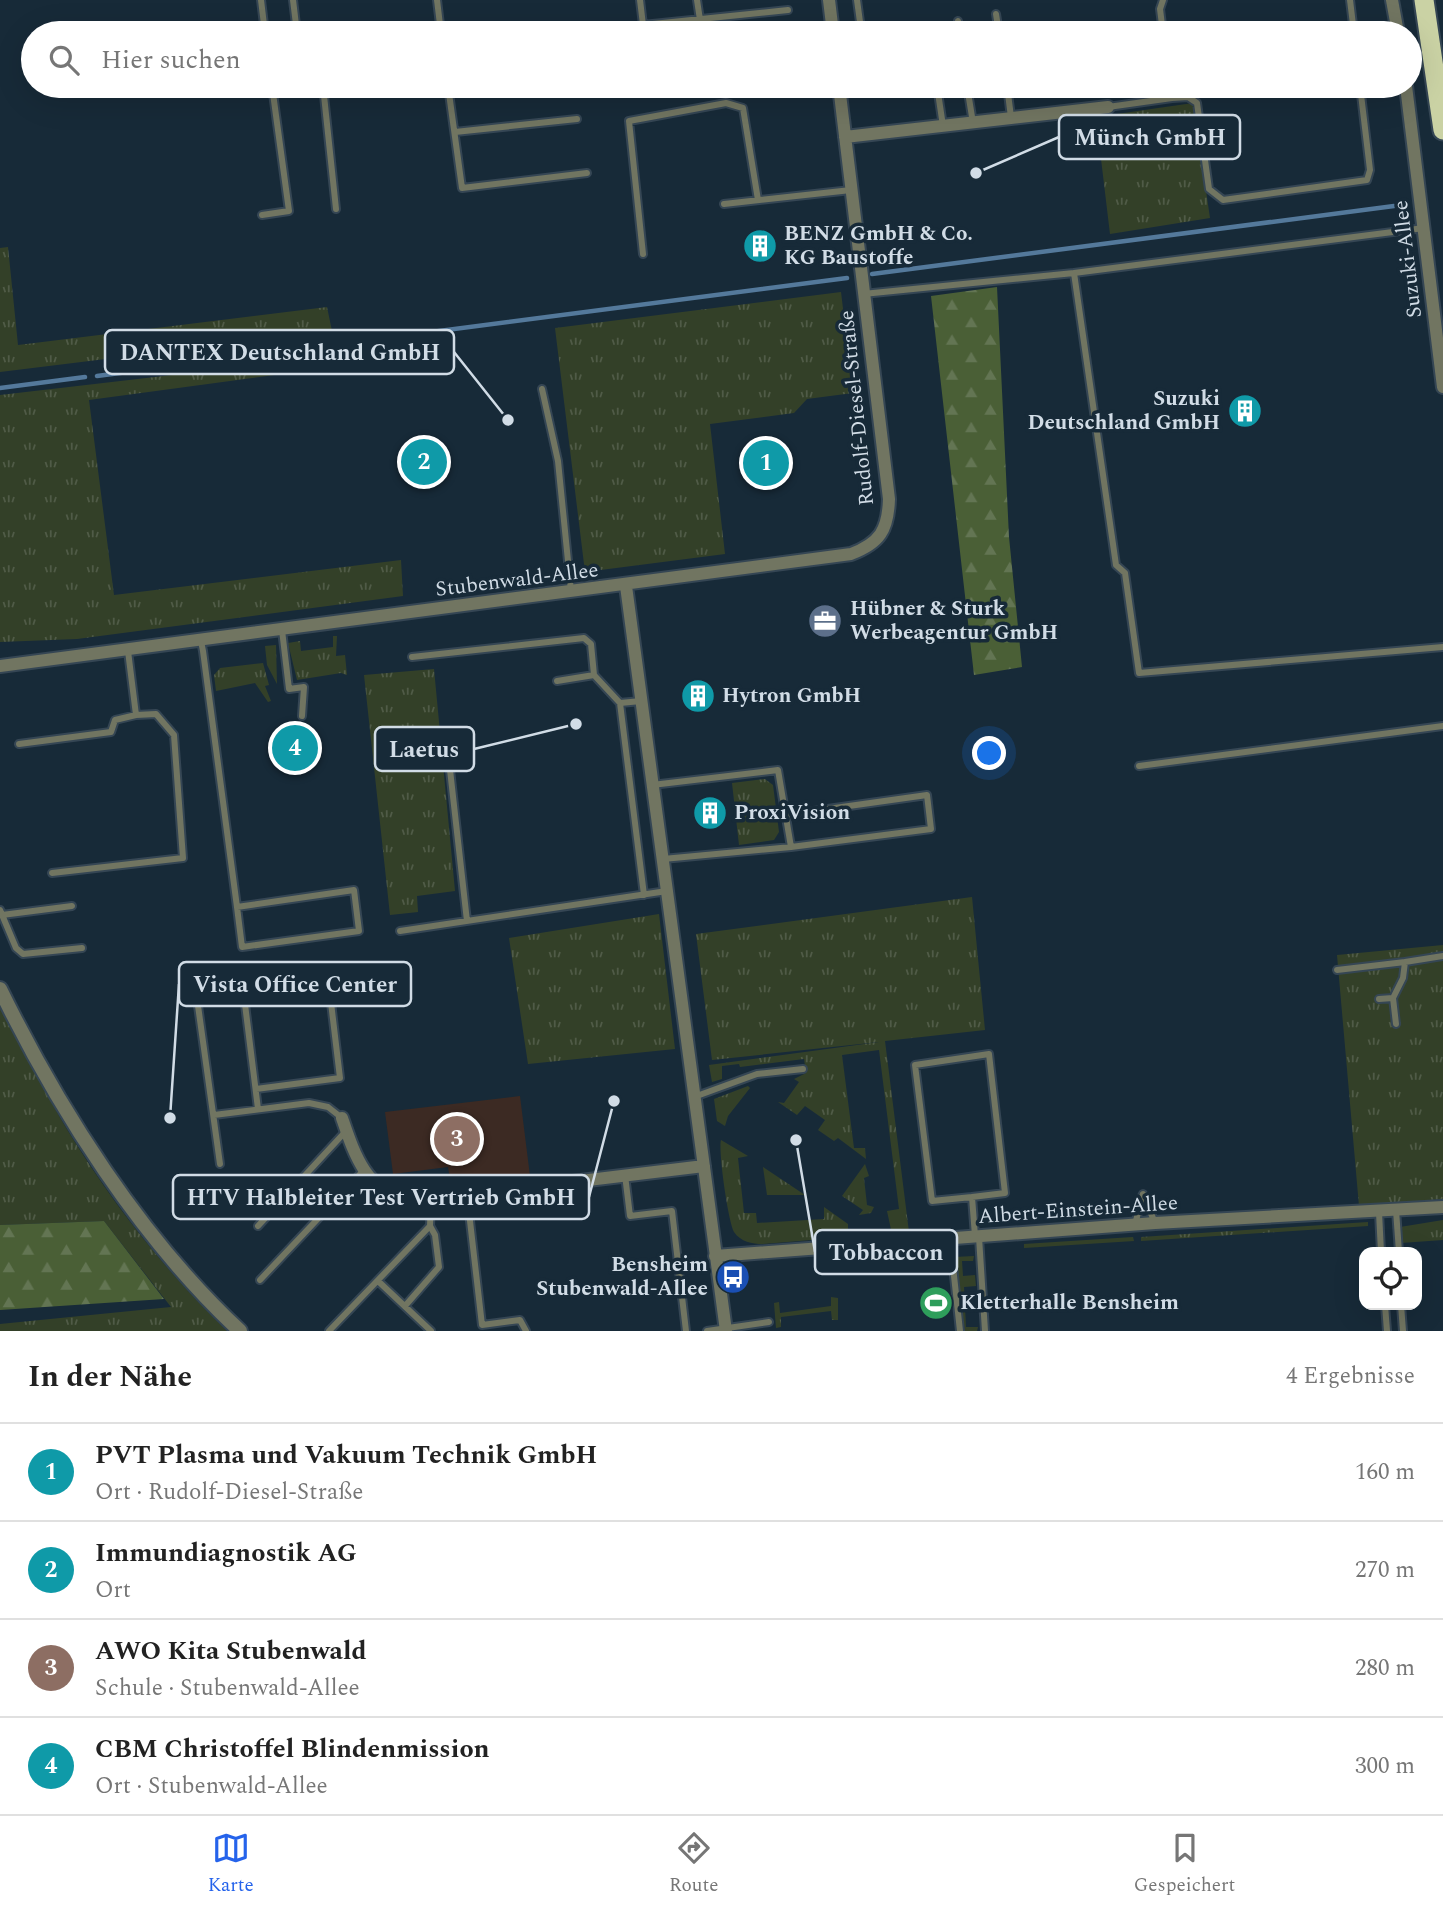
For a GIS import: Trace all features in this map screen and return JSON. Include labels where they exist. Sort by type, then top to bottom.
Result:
[{"type":"highway","points":[[1423,0],[1443,130]]},
{"type":"street","points":[[829,0],[832,21]]},
{"type":"street","points":[[1392,0],[1396,21]]},
{"type":"street","name":"Rudolf-Diesel-Straße","points":[[626,586],[851,554],[870,547],[882,536],[888,520],[889,499],[840,98]]},
{"type":"street","name":"Suzuki-Allee","points":[[1408,98],[1443,387]]},
{"type":"street","points":[[845,137],[1108,107]]},
{"type":"street","name":"Stubenwald-Allee","points":[[0,666],[626,586],[726,1329]]},
{"type":"street","points":[[0,989],[76,1126],[148,1227],[199,1289],[240,1331]]},
{"type":"street","points":[[344,1124],[358,1164],[388,1195],[407,1202],[704,1166]]},
{"type":"street","name":"Albert-Einstein-Allee","points":[[715,1256],[1155,1223],[1443,1207]]},
{"type":"lane","points":[[261,0],[264,21]]},
{"type":"lane","points":[[293,0],[296,21]]},
{"type":"lane","points":[[437,0],[440,21]]},
{"type":"lane","points":[[640,0],[643,21]]},
{"type":"lane","points":[[698,0],[700,19]]},
{"type":"lane","points":[[857,0],[860,21]]},
{"type":"lane","points":[[1162,21],[1160,9],[1163,0]]},
{"type":"lane","points":[[1350,0],[1353,21]]},
{"type":"lane","points":[[681,21],[788,10]]},
{"type":"lane","points":[[996,14],[997,21]]},
{"type":"lane","points":[[262,215],[289,211],[274,98]]},
{"type":"lane","points":[[324,98],[336,209]]},
{"type":"lane","points":[[450,98],[463,188],[587,173]]},
{"type":"lane","points":[[939,98],[943,126]]},
{"type":"lane","points":[[969,98],[973,123]]},
{"type":"lane","points":[[1009,98],[1012,119]]},
{"type":"lane","points":[[1108,107],[1172,98]]},
{"type":"lane","points":[[1190,98],[1197,103],[1209,189],[1223,200],[1367,180],[1370,170],[1361,98]]},
{"type":"lane","points":[[643,254],[629,121],[726,103],[743,108],[758,200]]},
{"type":"lane","points":[[454,132],[577,119]]},
{"type":"lane","points":[[724,204],[851,190]]},
{"type":"lane","points":[[863,294],[1074,272],[1424,228]]},
{"type":"lane","points":[[1074,272],[1108,520],[1116,565],[1125,573],[1139,673],[1443,647]]},
{"type":"lane","points":[[542,389],[558,461],[571,593]]},
{"type":"lane","points":[[282,630],[289,689],[304,687],[302,716]]},
{"type":"lane","points":[[412,657],[584,638],[590,644],[594,675],[620,703],[644,895]]},
{"type":"lane","points":[[201,641],[242,947],[359,931],[354,890],[237,907]]},
{"type":"lane","points":[[128,651],[136,715]]},
{"type":"lane","points":[[557,681],[594,675]]},
{"type":"lane","points":[[620,703],[641,702]]},
{"type":"lane","points":[[19,744],[111,732],[115,720],[136,715],[156,714],[174,735],[183,858],[52,873]]},
{"type":"lane","points":[[1139,766],[1443,726]]},
{"type":"lane","points":[[447,743],[467,921]]},
{"type":"lane","points":[[652,785],[778,770],[791,847]]},
{"type":"lane","points":[[662,859],[791,847],[931,829],[927,795],[785,815]]},
{"type":"lane","points":[[400,931],[667,891]]},
{"type":"lane","points":[[72,906],[1,912],[16,948],[23,954],[82,948]]},
{"type":"lane","points":[[1337,970],[1443,956]]},
{"type":"lane","points":[[1396,1024],[1393,998],[1404,978],[1405,961]]},
{"type":"lane","points":[[256,1089],[340,1078],[327,969],[242,980],[258,1109]]},
{"type":"lane","points":[[195,984],[220,1164]]},
{"type":"lane","points":[[1379,999],[1393,998]]},
{"type":"lane","points":[[989,1054],[1005,1193],[972,1197],[932,1201],[915,1065],[989,1054]]},
{"type":"lane","points":[[694,1097],[757,1074],[803,1069]]},
{"type":"lane","points":[[214,1115],[321,1104],[344,1124],[258,1226]]},
{"type":"lane","points":[[260,1280],[364,1170]]},
{"type":"lane","points":[[625,1175],[630,1216],[672,1211],[686,1331]]},
{"type":"lane","points":[[1135,1225],[1143,1194],[1155,1223]]},
{"type":"lane","points":[[467,1195],[482,1325],[520,1320],[526,1331]]},
{"type":"lane","points":[[972,1197],[985,1331]]},
{"type":"lane","points":[[405,1306],[439,1268],[435,1235],[430,1226],[431,1199]]},
{"type":"lane","points":[[1396,1210],[1399,1247]]},
{"type":"lane","points":[[1379,1212],[1381,1247]]},
{"type":"lane","points":[[329,1331],[430,1226]]},
{"type":"lane","points":[[950,1239],[960,1331]]},
{"type":"lane","points":[[378,1281],[431,1331]]},
{"type":"lane","points":[[1385,1310],[1387,1331]]},
{"type":"lane","points":[[1401,1310],[1403,1331]]},
{"type":"lane","points":[[707,1331],[769,1322]]},
{"type":"shaded area","points":[[520,1096],[530,1176],[451,1186],[448,1167],[393,1174],[385,1112]]},
{"type":"green space","points":[[1193,103],[1210,218],[1110,234],[1096,117]]},
{"type":"green space","points":[[8,247],[18,345],[327,307],[332,331],[0,372],[0,248]]},
{"type":"green space","points":[[997,287],[1009,537],[1022,667],[974,675],[931,296]]},
{"type":"green space","points":[[841,292],[853,393],[807,399],[794,413],[710,424],[725,554],[585,572],[555,328]]},
{"type":"green space","points":[[361,353],[363,363],[89,400],[114,595],[401,560],[403,596],[77,639],[0,642],[0,395]]},
{"type":"green space","points":[[333,636],[337,636],[336,656],[345,655],[347,675],[341,673],[297,680],[288,643],[300,641],[301,651],[333,647]]},
{"type":"green space","points":[[276,645],[277,684],[267,665],[265,646]]},
{"type":"green space","points":[[263,663],[269,685],[265,686],[271,701],[268,702],[255,683],[216,691],[214,675],[220,668]]},
{"type":"green space","points":[[434,669],[455,891],[417,896],[418,912],[390,915],[364,675]]},
{"type":"green space","points":[[765,779],[773,785],[779,832],[774,840],[739,845],[732,783]]},
{"type":"green space","points":[[972,897],[985,1030],[885,1041],[909,1232],[892,1234],[887,1211],[899,1209],[879,1050],[842,1055],[854,1148],[865,1148],[866,1159],[838,1138],[834,1141],[818,1130],[825,1120],[805,1106],[797,1115],[778,1102],[784,1103],[799,1082],[794,1079],[806,1073],[804,1059],[740,1067],[739,1064],[722,1066],[722,1079],[712,1082],[709,1065],[879,1042],[712,1060],[696,934]]},
{"type":"green space","points":[[659,914],[675,1049],[528,1064],[509,938]]},
{"type":"green space","points":[[1443,945],[1443,1199],[1359,1206],[1337,955]]},
{"type":"green space","points":[[0,1004],[59,1115],[103,1184],[161,1261],[227,1331],[0,1331],[0,1324],[171,1307],[104,1221],[0,1225]]},
{"type":"green space","points":[[748,1086],[750,1088],[728,1116],[725,1126],[717,1121],[714,1099]]},
{"type":"green space","points":[[721,1140],[748,1156],[738,1158],[744,1213],[756,1213],[757,1223],[824,1219],[824,1207],[848,1224],[848,1237],[763,1244],[740,1238],[734,1232],[729,1214],[722,1171]]},
{"type":"green space","points":[[865,1164],[869,1176],[864,1178],[867,1205],[874,1207],[871,1213],[859,1215],[863,1210],[842,1196]]},
{"type":"green space","points":[[763,1167],[805,1195],[767,1195]]},
{"type":"green space","points":[[1443,1220],[1443,1240],[1401,1243],[1400,1227]]},
{"type":"green space","points":[[104,1221],[164,1299],[0,1310],[0,1225]]},
{"type":"green space","points":[[1368,1222],[1368,1226],[1141,1241],[1141,1237]]},
{"type":"green space","points":[[1133,1237],[1134,1241],[1024,1248],[1024,1244]]},
{"type":"green space","points":[[974,1256],[973,1261],[962,1261],[963,1276],[975,1275],[976,1286],[964,1287],[966,1327],[978,1327],[977,1331],[965,1331],[955,1257]]},
{"type":"green space","points":[[831,1297],[838,1298],[838,1320],[832,1320],[831,1311],[781,1317],[781,1327],[776,1328],[774,1303],[779,1302],[780,1313],[831,1306]]},
{"type":"waterway","points":[[872,274],[1394,206]]},
{"type":"waterway","points":[[316,347],[847,278]]},
{"type":"waterway","points":[[97,376],[295,350]]},
{"type":"waterway","points":[[0,388],[85,377]]},
{"type":"place","name":"Münch GmbH","points":[[976,173]]},
{"type":"place","name":"BENZ GmbH & Co. KG Baustoffe","points":[[760,246]]},
{"type":"place","name":"Suzuki Deutschland GmbH","points":[[1245,411]]},
{"type":"place","name":"DANTEX Deutschland GmbH","points":[[508,420]]},
{"type":"place","name":"Immundiagnostik AG","points":[[424,462]]},
{"type":"place","name":"PVT Plasma und Vakuum Technik GmbH","points":[[766,463]]},
{"type":"place","name":"Hübner & Sturk Werbeagentur GmbH","points":[[825,621]]},
{"type":"place","name":"Hytron GmbH","points":[[698,696]]},
{"type":"place","name":"Laetus","points":[[576,724]]},
{"type":"place","name":"CBM Christoffel Blindenmission","points":[[295,748]]},
{"type":"place","name":"ProxiVision","points":[[710,813]]},
{"type":"place","name":"HTV Halbleiter Test Vertrieb GmbH","points":[[614,1101]]},
{"type":"place","name":"Vista Office Center","points":[[170,1118]]},
{"type":"place","name":"AWO Kita Stubenwald","points":[[457,1139]]},
{"type":"place","name":"Tobbaccon","points":[[796,1140]]},
{"type":"place","name":"Bensheim Stubenwald-Allee","points":[[733,1277]]},
{"type":"place","name":"Kletterhalle Bensheim","points":[[936,1303]]}]
